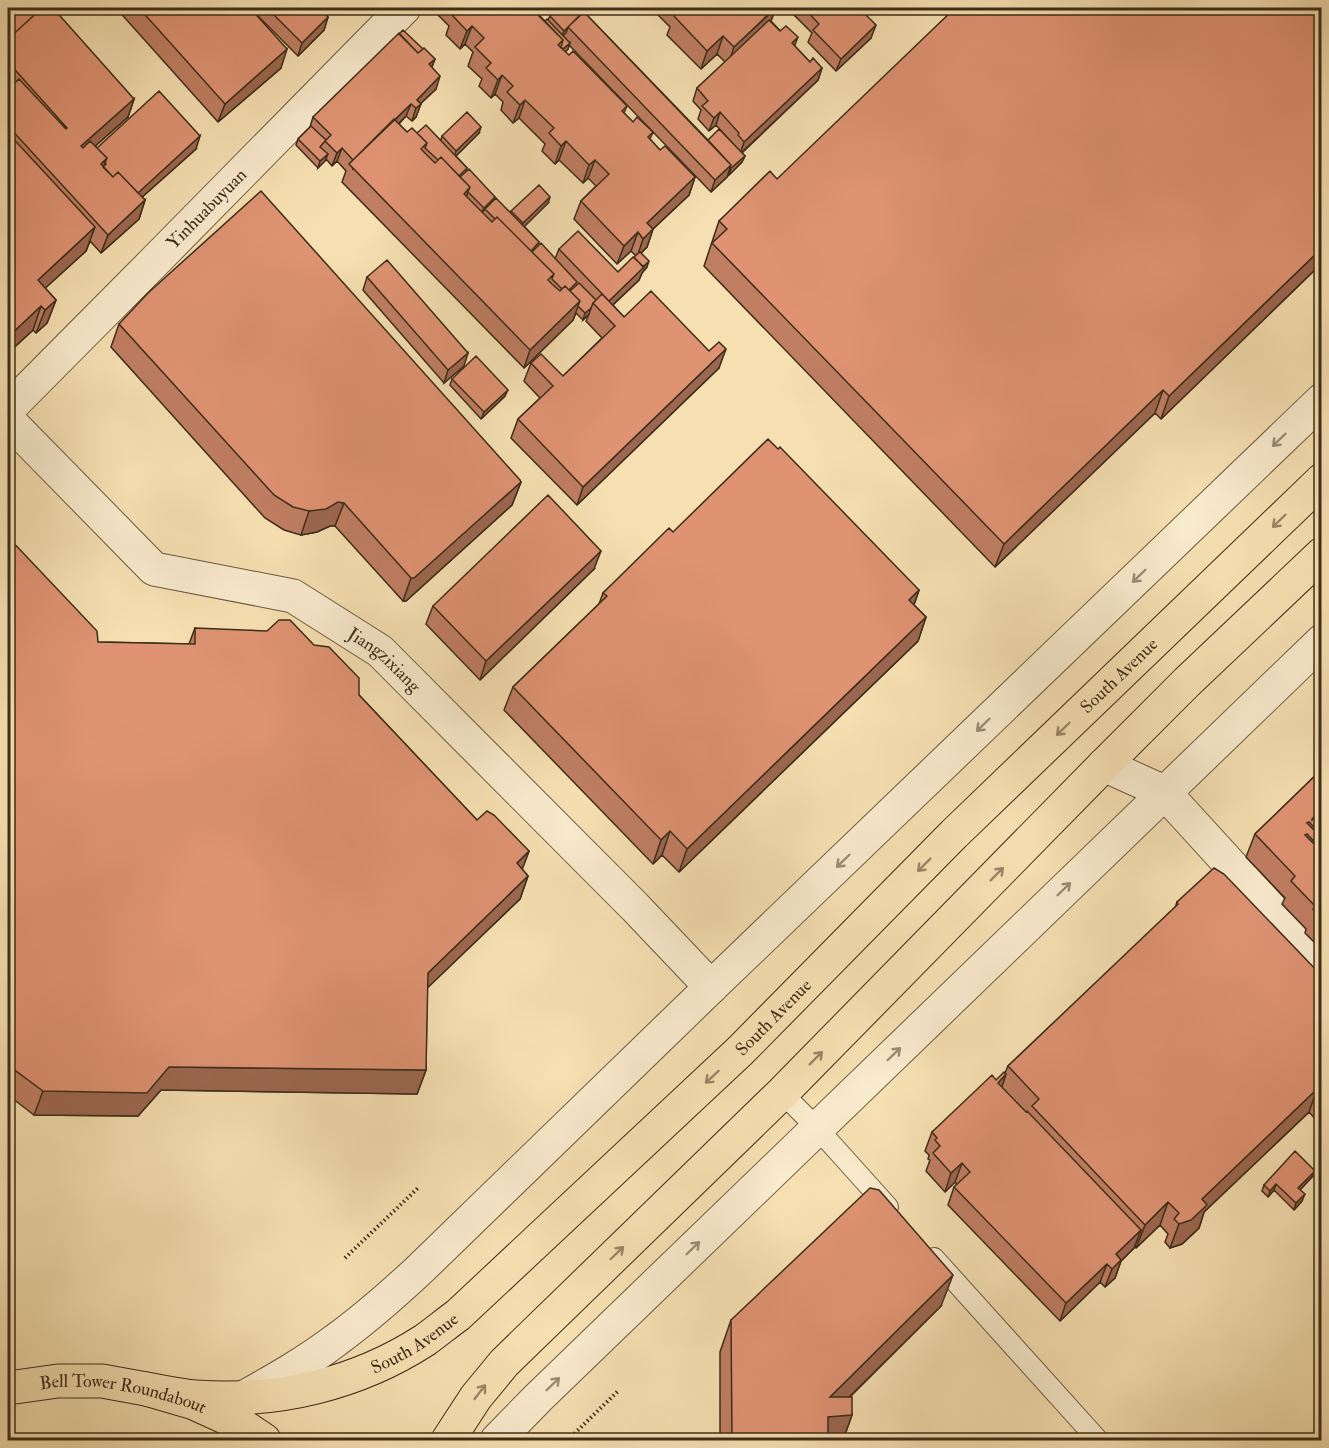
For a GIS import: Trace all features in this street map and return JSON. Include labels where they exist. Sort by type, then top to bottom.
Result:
[{"type":"main road","name":"South Avenue","points":[[146,1389],[194,1397],[243,1398],[280,1395],[318,1388],[388,1361],[416,1345],[458,1315],[740,1051],[954,834],[1322,480]]},
{"type":"main road","points":[[448,1440],[476,1397],[504,1363],[782,1092],[1187,682],[1322,554]]},
{"type":"main road","name":"Bell Tower Roundabout","points":[[8,1388],[58,1381],[102,1381],[146,1389],[194,1403],[240,1424],[264,1440]]},
{"type":"street","name":"Yinhuabuyuan","points":[[8,409],[404,8]]},
{"type":"street","points":[[243,1398],[291,1371],[337,1340],[417,1272],[1322,400]]},
{"type":"street","name":"Jiangzixiang","points":[[8,420],[154,568],[293,596],[380,651],[635,907],[711,987]]},
{"type":"street","points":[[497,1440],[1322,640]]},
{"type":"street","points":[[1104,765],[1164,792],[1322,965]]},
{"type":"lane","points":[[782,1092],[903,1224]]},
{"type":"lane","points":[[919,1241],[1098,1440]]},
{"type":"path","points":[[345,1258],[418,1187]]},
{"type":"path","points":[[568,1440],[618,1391]]},
{"type":"building","points":[[8,8],[42,8],[8,39]]},
{"type":"building","points":[[42,8],[53,8],[134,99],[81,146],[83,148],[90,141],[107,158],[101,164],[113,177],[118,172],[145,200],[108,235],[8,126],[8,89],[19,79],[67,128],[8,62],[8,39]]},
{"type":"building","points":[[139,8],[250,8],[287,49],[225,104]]},
{"type":"building","points":[[267,8],[319,8],[328,17],[302,43]]},
{"type":"building","points":[[455,8],[531,8],[563,40],[558,45],[569,55],[573,51],[627,106],[622,111],[633,122],[637,117],[653,132],[648,137],[660,150],[665,146],[695,177],[647,223],[653,229],[643,239],[638,232],[624,246],[581,201],[609,174],[595,160],[589,165],[566,141],[561,146],[549,133],[554,128],[525,100],[520,105],[507,92],[513,86],[502,75],[498,80],[486,68],[491,63],[475,47],[484,38],[472,26],[467,31],[453,16],[458,11]]},
{"type":"building","points":[[559,8],[581,8],[584,11],[564,31],[550,16]]},
{"type":"building","points":[[675,8],[775,8],[734,47],[723,36],[707,51],[674,16],[679,12]]},
{"type":"building","points":[[804,8],[859,8],[876,25],[841,59],[813,30],[819,24]]},
{"type":"building","points":[[955,8],[1322,8],[1322,248],[1169,396],[1163,390],[1004,544],[712,243],[727,229],[719,221],[770,171],[777,179]]},
{"type":"building","points":[[584,12],[731,165],[715,180],[568,27]]},
{"type":"building","points":[[547,19],[570,43],[563,49],[561,47],[563,40],[545,21]]},
{"type":"building","points":[[769,20],[780,31],[786,26],[798,37],[792,43],[810,62],[813,58],[822,68],[744,142],[720,112],[714,118],[702,106],[708,101],[697,88]]},
{"type":"building","points":[[403,30],[423,49],[418,53],[399,34]]},
{"type":"building","points":[[399,33],[418,53],[424,48],[435,59],[429,64],[440,76],[417,100],[421,104],[416,108],[411,104],[353,160],[342,148],[337,153],[325,141],[331,135],[313,117]]},
{"type":"building","points":[[159,91],[200,136],[138,193],[118,172],[113,177],[103,167],[107,158],[97,148]]},
{"type":"building","points":[[467,112],[481,127],[456,151],[442,136]]},
{"type":"building","points":[[394,119],[407,132],[412,128],[427,143],[421,149],[435,163],[441,157],[470,187],[464,194],[492,222],[497,217],[554,274],[548,280],[552,284],[560,291],[565,286],[580,301],[530,350],[349,164]]},
{"type":"building","points":[[426,125],[467,168],[459,176],[441,157],[438,160],[425,148],[427,143],[417,133]]},
{"type":"building","points":[[311,126],[326,140],[320,147],[328,154],[320,161],[298,139]]},
{"type":"building","points":[[719,129],[745,156],[731,168],[731,165],[708,140]]},
{"type":"building","points":[[8,133],[95,227],[38,280],[56,300],[45,310],[41,306],[8,337]]},
{"type":"building","points":[[469,169],[495,197],[484,208],[468,192],[470,187],[460,177]]},
{"type":"building","points":[[539,185],[550,197],[523,223],[511,211]]},
{"type":"building","points":[[261,191],[521,482],[414,578],[411,578],[344,503],[338,502],[326,509],[309,511],[293,507],[274,495],[119,324],[148,293]]},
{"type":"building","points":[[496,198],[539,242],[531,251],[497,217],[495,219],[485,209]]},
{"type":"building","points":[[578,231],[618,272],[633,257],[644,267],[609,301],[559,249]]},
{"type":"building","points":[[541,243],[577,282],[569,290],[565,286],[562,289],[552,279],[554,274],[532,252]]},
{"type":"building","points":[[640,252],[649,261],[643,267],[634,257]]},
{"type":"building","points":[[387,260],[468,353],[448,370],[367,277]]},
{"type":"building","points":[[579,283],[596,300],[585,313],[578,306],[580,301],[570,291]]},
{"type":"building","points":[[651,291],[709,351],[719,342],[726,349],[583,487],[518,419],[553,386],[531,363],[541,354],[563,376],[615,326],[593,303],[602,294],[624,317]]},
{"type":"building","points":[[476,356],[508,390],[484,412],[452,379]]},
{"type":"building","points":[[768,439],[778,449],[780,447],[919,590],[909,600],[926,617],[687,849],[670,831],[661,840],[513,687],[607,596],[603,593],[669,528],[673,532]]},
{"type":"building","points":[[548,495],[601,551],[486,661],[433,606]]},
{"type":"building","points":[[8,537],[97,631],[98,642],[195,644],[195,628],[267,631],[279,620],[290,620],[314,645],[329,647],[359,678],[359,695],[477,820],[487,811],[494,815],[529,851],[517,863],[528,876],[428,973],[426,1070],[169,1067],[147,1093],[43,1091],[8,1065]]},
{"type":"building","points":[[1322,769],[1322,809],[1312,820],[1322,811],[1322,850],[1307,834],[1305,835],[1322,852],[1322,918],[1313,909],[1316,907],[1291,881],[1295,876],[1255,834]]},
{"type":"building","points":[[1214,868],[1224,874],[1322,976],[1322,1094],[1317,1089],[1202,1199],[1207,1205],[1191,1220],[1179,1224],[1174,1219],[1179,1213],[1168,1202],[1145,1225],[1032,1106],[1039,1099],[1008,1066]]},
{"type":"building","points":[[1004,1072],[1006,1074],[998,1083],[1141,1230],[1116,1254],[1121,1260],[1112,1269],[1107,1264],[1066,1303],[954,1187],[970,1172],[962,1163],[951,1173],[933,1153],[940,1146],[932,1132],[992,1075],[996,1080]]},
{"type":"building","points":[[1295,1151],[1315,1171],[1298,1188],[1305,1194],[1296,1203],[1276,1184],[1270,1191],[1264,1185]]},
{"type":"building","points":[[870,1188],[879,1190],[953,1275],[830,1397],[852,1397],[852,1415],[828,1417],[828,1440],[732,1440],[731,1320]]}]
